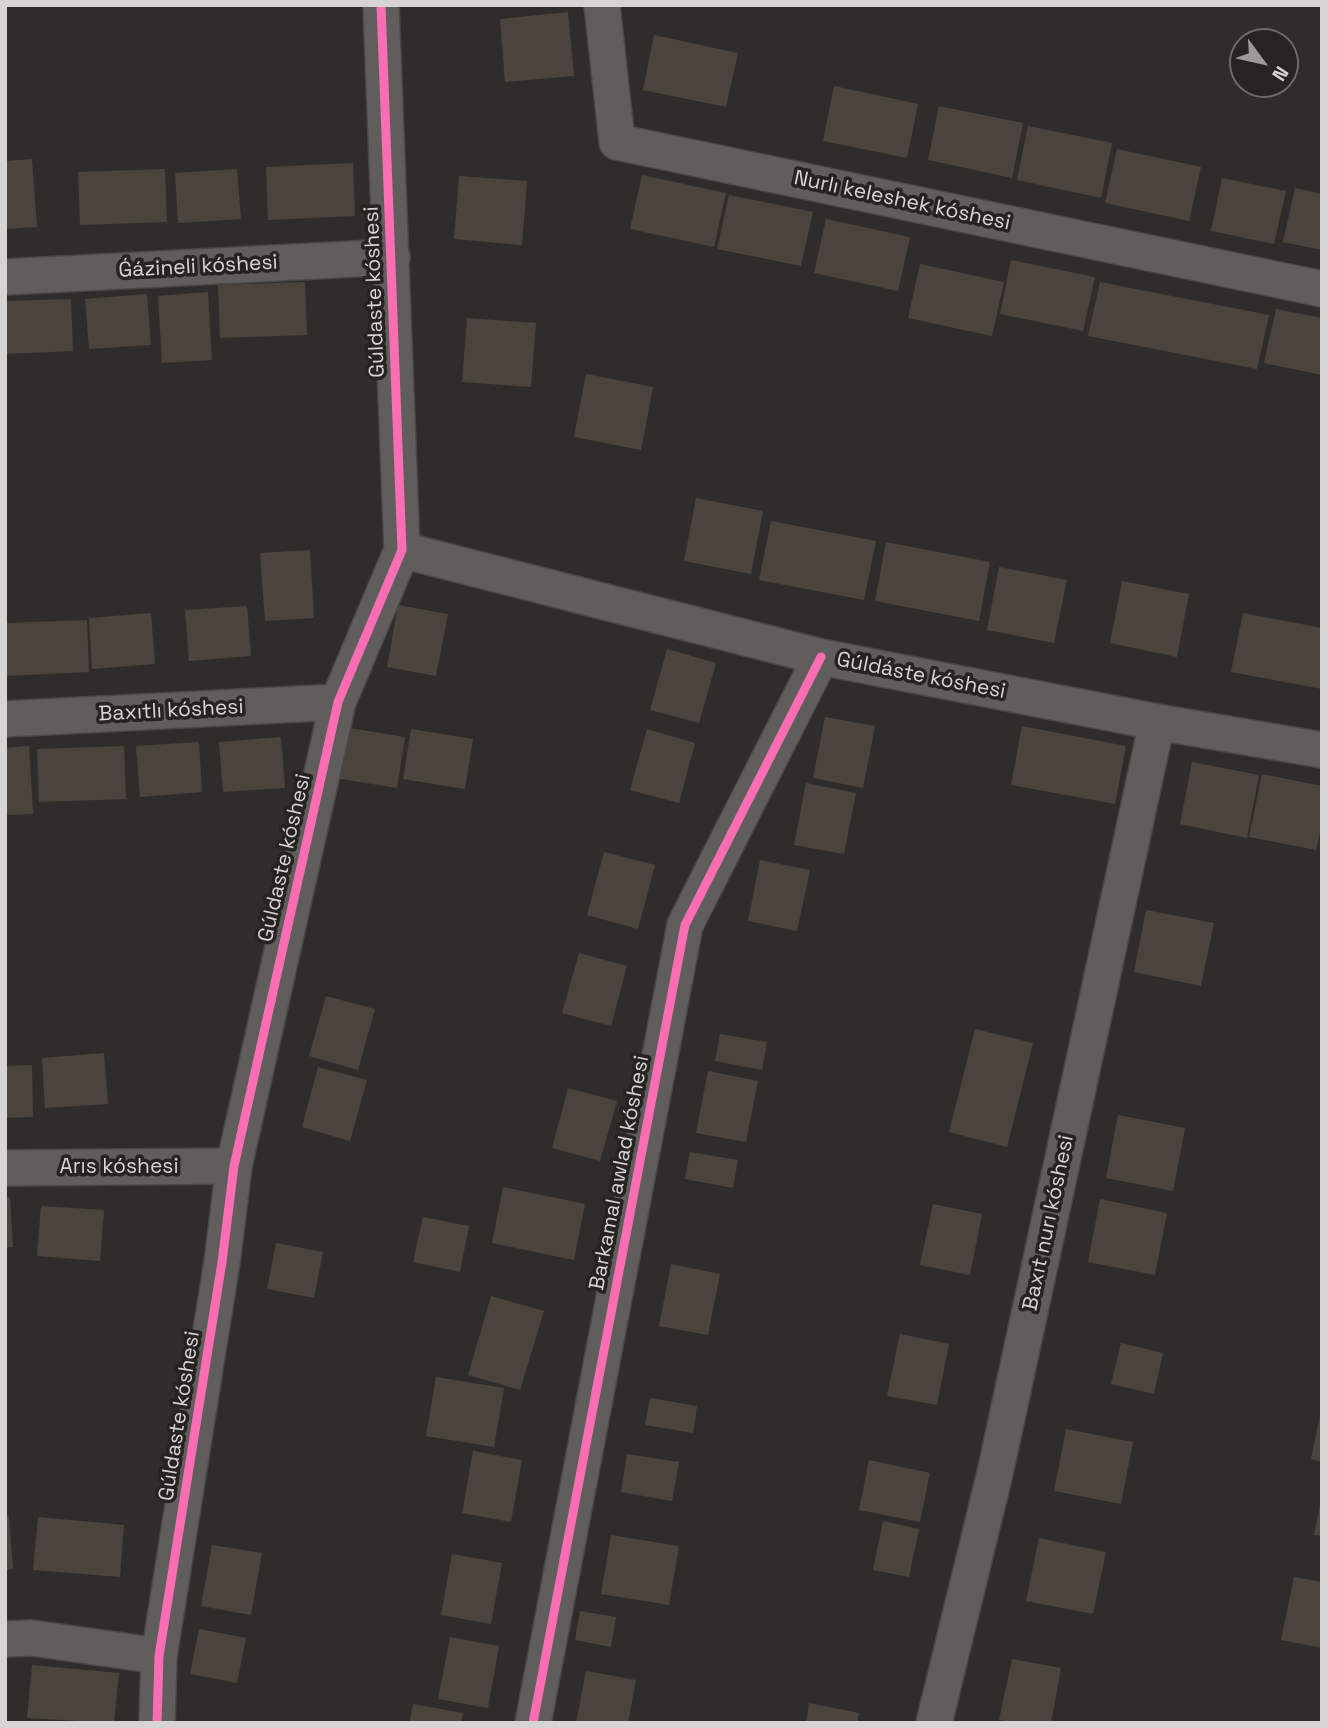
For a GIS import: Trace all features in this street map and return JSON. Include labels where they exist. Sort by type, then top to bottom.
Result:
[{"type":"street","name":"Gúldaste kóshesi","points":[[157,1723],[159,1656],[222,1262],[234,1166],[338,702],[402,550],[382,5]]},
{"type":"street","name":"Nurlı keleshek kóshesi","points":[[602,5],[617,142],[1322,289]]},
{"type":"street","name":"Ǵázineli kóshesi","points":[[5,277],[392,257]]},
{"type":"street","name":"Gúldáste kóshesi","points":[[402,550],[821,657],[1157,722],[1322,750]]},
{"type":"street","name":"Barkamal awlad kóshesi","points":[[533,1723],[685,925],[821,657]]},
{"type":"street","name":"Baxıtlı kóshesi","points":[[5,719],[338,702]]},
{"type":"street","name":"Baxıt nurı kóshesi","points":[[934,1723],[995,1473],[1157,722]]},
{"type":"street","name":"Arıs kóshesi","points":[[5,1168],[234,1166]]},
{"type":"street","points":[[5,1639],[32,1638],[159,1656]]},
{"type":"building","points":[[568,12],[574,76],[505,82],[500,19]]},
{"type":"building","points":[[654,35],[738,53],[726,107],[643,90]]},
{"type":"building","points":[[834,86],[918,104],[907,158],[823,141]]},
{"type":"building","points":[[939,106],[1023,123],[1012,178],[928,160]]},
{"type":"building","points":[[1028,126],[1112,143],[1101,198],[1017,180]]},
{"type":"building","points":[[1117,149],[1201,167],[1189,221],[1105,203]]},
{"type":"building","points":[[32,159],[37,227],[5,229],[5,161]]},
{"type":"building","points":[[353,163],[355,216],[268,220],[266,167]]},
{"type":"building","points":[[165,169],[167,222],[80,225],[78,172]]},
{"type":"building","points":[[237,169],[241,219],[178,223],[175,173]]},
{"type":"building","points":[[642,175],[726,193],[714,247],[630,229]]},
{"type":"building","points":[[459,176],[527,181],[522,245],[454,239]]},
{"type":"building","points":[[1222,178],[1286,191],[1274,244],[1211,231]]},
{"type":"building","points":[[1295,188],[1322,194],[1322,250],[1283,242]]},
{"type":"building","points":[[729,195],[813,212],[801,266],[717,249]]},
{"type":"building","points":[[826,219],[910,237],[898,291],[814,273]]},
{"type":"building","points":[[1011,260],[1095,277],[1083,331],[1000,314]]},
{"type":"building","points":[[920,264],[1004,282],[992,336],[908,318]]},
{"type":"building","points":[[305,282],[307,335],[220,338],[218,285]]},
{"type":"building","points":[[1100,282],[1269,315],[1257,369],[1088,336]]},
{"type":"building","points":[[208,292],[212,360],[162,363],[158,296]]},
{"type":"building","points":[[147,294],[151,345],[89,349],[85,299]]},
{"type":"building","points":[[71,299],[73,351],[5,354],[5,301]]},
{"type":"building","points":[[1276,309],[1322,318],[1322,375],[1264,363]]},
{"type":"building","points":[[467,318],[536,323],[531,387],[462,382]]},
{"type":"building","points":[[586,374],[653,387],[641,450],[574,437]]},
{"type":"building","points":[[696,498],[763,511],[751,574],[684,561]]},
{"type":"building","points":[[771,521],[876,541],[864,600],[759,580]]},
{"type":"building","points":[[886,542],[990,562],[979,621],[875,601]]},
{"type":"building","points":[[310,550],[314,618],[265,621],[260,553]]},
{"type":"building","points":[[999,567],[1067,580],[1054,643],[987,630]]},
{"type":"building","points":[[1122,581],[1189,594],[1177,657],[1110,643]]},
{"type":"building","points":[[398,605],[448,614],[436,676],[387,667]]},
{"type":"building","points":[[247,606],[251,656],[189,661],[185,610]]},
{"type":"building","points":[[151,613],[155,664],[92,669],[89,618]]},
{"type":"building","points":[[1243,613],[1322,628],[1322,689],[1231,672]]},
{"type":"building","points":[[87,620],[89,672],[5,676],[5,623]]},
{"type":"building","points":[[667,649],[716,663],[699,723],[650,710]]},
{"type":"building","points":[[825,717],[875,726],[863,788],[813,778]]},
{"type":"building","points":[[1022,726],[1126,746],[1115,804],[1011,785]]},
{"type":"building","points":[[343,727],[405,737],[397,788],[335,778]]},
{"type":"building","points":[[411,729],[473,739],[465,789],[403,779]]},
{"type":"building","points":[[647,729],[695,743],[679,803],[630,790]]},
{"type":"building","points":[[281,737],[285,788],[223,792],[219,742]]},
{"type":"building","points":[[199,742],[202,792],[140,797],[136,746]]},
{"type":"building","points":[[29,746],[33,814],[5,815],[5,748]]},
{"type":"building","points":[[124,746],[126,799],[39,802],[37,749]]},
{"type":"building","points":[[1192,762],[1259,775],[1247,838],[1180,824]]},
{"type":"building","points":[[1262,774],[1322,786],[1322,823],[1316,850],[1249,837]]},
{"type":"building","points":[[806,783],[856,793],[844,854],[794,845]]},
{"type":"building","points":[[604,852],[655,865],[638,929],[587,915]]},
{"type":"building","points":[[760,860],[810,870],[797,931],[748,921]]},
{"type":"building","points":[[1146,910],[1214,923],[1201,986],[1134,972]]},
{"type":"building","points":[[579,953],[627,966],[611,1026],[562,1013]]},
{"type":"building","points":[[326,996],[375,1009],[358,1070],[309,1056]]},
{"type":"building","points":[[975,1029],[1033,1043],[1007,1147],[949,1132]]},
{"type":"building","points":[[720,1034],[767,1042],[762,1070],[715,1061]]},
{"type":"building","points":[[104,1053],[108,1104],[45,1108],[42,1058]]},
{"type":"building","points":[[32,1065],[33,1117],[5,1118],[5,1066]]},
{"type":"building","points":[[318,1067],[367,1080],[350,1141],[302,1127]]},
{"type":"building","points":[[708,1071],[758,1081],[746,1142],[696,1133]]},
{"type":"building","points":[[568,1088],[617,1101],[600,1161],[552,1148]]},
{"type":"building","points":[[1118,1115],[1185,1128],[1173,1191],[1106,1178]]},
{"type":"building","points":[[690,1152],[738,1160],[733,1188],[685,1179]]},
{"type":"building","points":[[503,1187],[585,1204],[574,1260],[492,1243]]},
{"type":"building","points":[[5,1197],[10,1197],[13,1247],[5,1248]]},
{"type":"building","points":[[1100,1199],[1167,1213],[1155,1275],[1088,1262]]},
{"type":"building","points":[[933,1204],[982,1214],[970,1275],[920,1265]]},
{"type":"building","points":[[41,1206],[104,1210],[100,1261],[37,1256]]},
{"type":"building","points":[[423,1217],[469,1226],[460,1272],[413,1262]]},
{"type":"building","points":[[276,1243],[323,1252],[314,1298],[267,1289]]},
{"type":"building","points":[[671,1264],[720,1274],[708,1335],[659,1326]]},
{"type":"building","points":[[491,1296],[544,1311],[520,1390],[468,1375]]},
{"type":"building","points":[[900,1334],[949,1344],[937,1405],[887,1396]]},
{"type":"building","points":[[1121,1343],[1163,1353],[1154,1394],[1111,1384]]},
{"type":"building","points":[[436,1377],[504,1388],[494,1447],[426,1436]]},
{"type":"building","points":[[650,1398],[697,1406],[693,1433],[645,1425]]},
{"type":"building","points":[[1322,1410],[1322,1462],[1311,1459]]},
{"type":"building","points":[[1066,1429],[1133,1442],[1121,1504],[1054,1491]]},
{"type":"building","points":[[473,1451],[522,1460],[511,1522],[462,1513]]},
{"type":"building","points":[[627,1454],[679,1462],[672,1501],[621,1492]]},
{"type":"building","points":[[869,1460],[930,1473],[920,1522],[859,1510]]},
{"type":"building","points":[[1322,1504],[1322,1536],[1314,1535]]},
{"type":"building","points":[[5,1516],[9,1516],[13,1569],[5,1570]]},
{"type":"building","points":[[38,1517],[124,1525],[120,1577],[33,1570]]},
{"type":"building","points":[[883,1521],[919,1529],[909,1577],[873,1570]]},
{"type":"building","points":[[611,1535],[679,1546],[669,1605],[601,1594]]},
{"type":"building","points":[[1039,1538],[1106,1552],[1093,1614],[1026,1601]]},
{"type":"building","points":[[212,1545],[262,1553],[251,1615],[201,1606]]},
{"type":"building","points":[[452,1554],[502,1563],[491,1624],[441,1615]]},
{"type":"building","points":[[1294,1577],[1322,1582],[1322,1648],[1281,1640]]},
{"type":"building","points":[[580,1611],[616,1617],[611,1647],[575,1640]]},
{"type":"building","points":[[199,1629],[246,1638],[237,1683],[190,1674]]},
{"type":"building","points":[[450,1637],[499,1646],[488,1708],[438,1699]]},
{"type":"building","points":[[1012,1659],[1061,1668],[1051,1723],[1014,1723],[999,1720]]},
{"type":"building","points":[[32,1665],[119,1673],[114,1723],[27,1718]]},
{"type":"building","points":[[586,1671],[636,1680],[628,1723],[576,1723]]},
{"type":"building","points":[[809,1703],[859,1713],[857,1723],[806,1723]]},
{"type":"building","points":[[413,1704],[463,1713],[461,1723],[409,1723]]},
{"type":"cycle path","points":[[157,1723],[159,1656],[222,1262],[234,1166],[338,702],[402,550],[381,5]]},
{"type":"cycle path","points":[[533,1723],[685,925],[821,657]]}]
